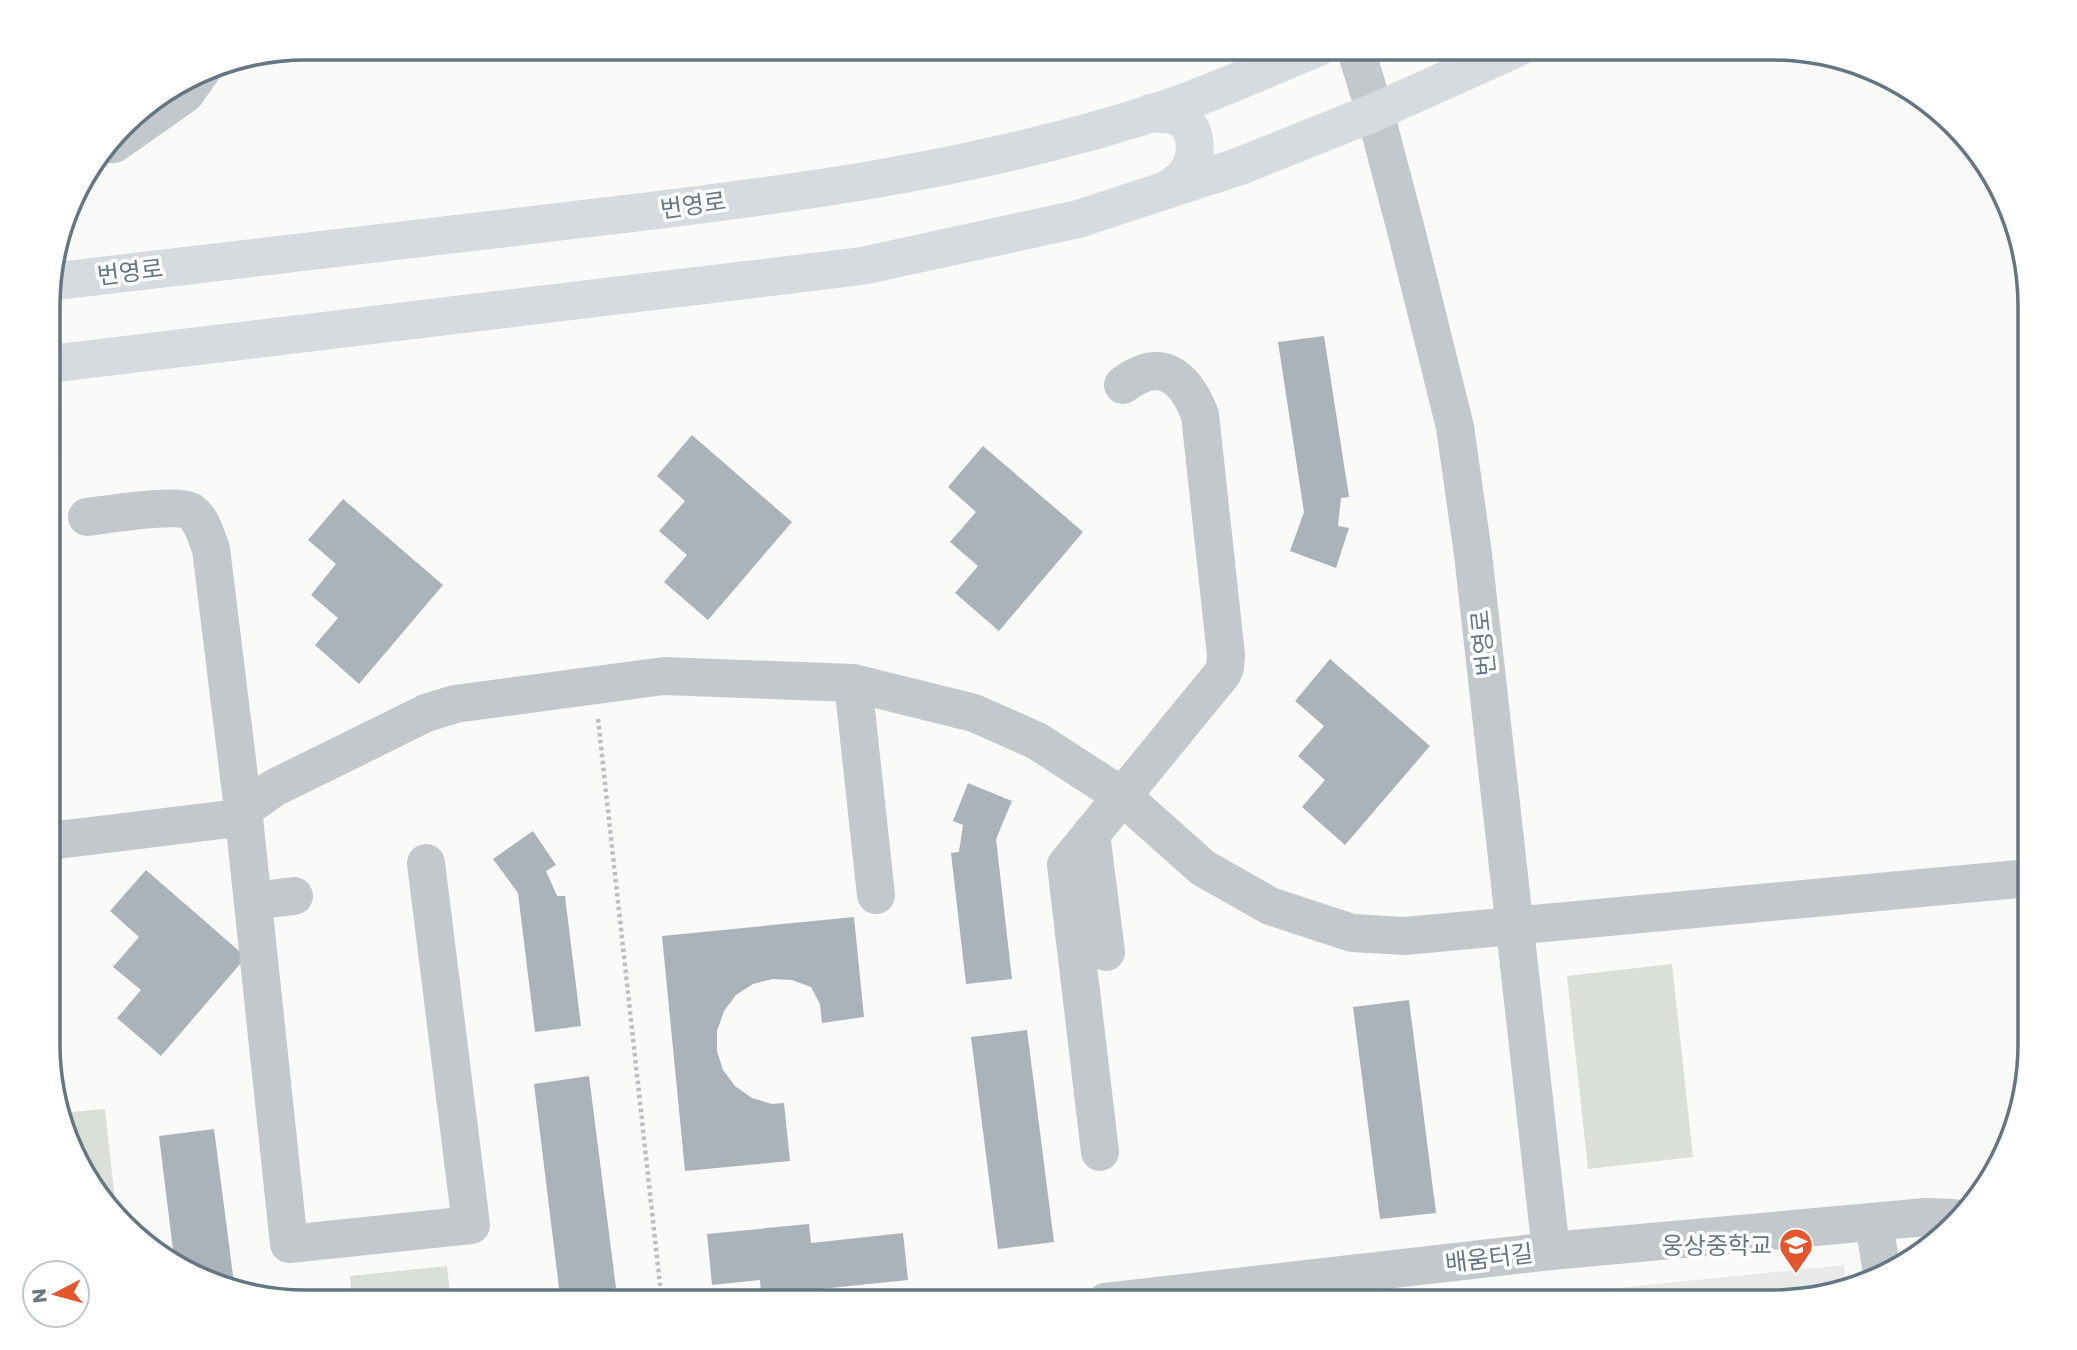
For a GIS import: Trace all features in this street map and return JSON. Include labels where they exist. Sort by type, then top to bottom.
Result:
[{"type":"main road","name":"번영로","points":[[61,281],[652,211],[843,184],[957,164],[1150,113],[1287,60]]},
{"type":"main road","points":[[60,363],[862,266],[1079,219],[1240,166],[1375,112],[1490,60]]},
{"type":"main road","points":[[1150,113],[1178,117],[1189,124],[1194,139],[1191,166],[1186,174],[1168,189]]},
{"type":"street","name":"번영로","points":[[1358,60],[1375,112],[1455,427],[1473,554],[1551,1251]]},
{"type":"street","points":[[134,130],[188,89]]},
{"type":"street","points":[[1100,1152],[1066,865],[1222,674],[1226,655],[1200,415],[1194,399],[1183,383],[1168,373],[1153,370],[1138,373],[1123,385]]},
{"type":"street","points":[[87,517],[172,508],[189,510],[201,524],[211,549],[243,809],[289,1244],[471,1225],[426,863]]},
{"type":"street","points":[[60,840],[230,819],[274,788],[426,713],[455,704],[664,676],[853,683],[974,713],[1037,741],[1122,796],[1203,868],[1270,906],[1352,933],[1405,936],[2018,879]]},
{"type":"street","points":[[853,683],[876,895]]},
{"type":"street","points":[[1091,834],[1106,952]]},
{"type":"street","points":[[253,901],[294,896]]},
{"type":"street","name":"배움터길","points":[[1281,1290],[1551,1251],[1926,1217],[1945,1218]]},
{"type":"street","points":[[1874,1222],[1881,1265]]},
{"type":"path","points":[[595,685],[661,1290]]},
{"type":"shaded area","points":[[1672,964],[1693,1157],[1588,1169],[1567,976]]},
{"type":"shaded area","points":[[105,1109],[115,1200],[92,1167],[78,1139],[69,1112]]},
{"type":"shaded area","points":[[1844,1265],[1845,1279],[1819,1286],[1787,1290],[1597,1290]]},
{"type":"shaded area","points":[[447,1266],[450,1290],[351,1290],[350,1276]]},
{"type":"building","points":[[1324,336],[1349,497],[1341,498],[1338,526],[1349,528],[1336,568],[1290,551],[1304,512],[1278,342]]},
{"type":"building","points":[[692,435],[792,522],[708,620],[664,582],[687,555],[659,531],[685,501],[657,476]]},
{"type":"building","points":[[983,446],[1083,532],[999,631],[955,593],[978,566],[950,542],[976,512],[948,487]]},
{"type":"building","points":[[343,499],[443,585],[359,684],[315,645],[338,618],[311,595],[336,564],[308,540]]},
{"type":"building","points":[[1330,659],[1430,746],[1345,845],[1302,807],[1325,780],[1298,756],[1324,726],[1295,701]]},
{"type":"building","points":[[968,783],[1012,801],[996,839],[1012,979],[966,984],[951,853],[959,852],[963,825],[953,821]]},
{"type":"building","points":[[533,831],[556,865],[546,871],[557,896],[565,896],[581,1026],[535,1032],[518,893],[493,859]]},
{"type":"building","points":[[146,870],[246,957],[161,1056],[117,1018],[141,990],[113,967],[139,937],[110,911]]},
{"type":"building","points":[[854,917],[864,1017],[822,1023],[820,1004],[811,987],[792,980],[772,979],[753,984],[736,995],[724,1011],[717,1031],[717,1051],[723,1070],[735,1086],[752,1098],[772,1104],[784,1103],[790,1161],[685,1171],[662,936]]},
{"type":"building","points":[[1409,1000],[1436,1213],[1380,1219],[1353,1007]]},
{"type":"building","points":[[1027,1030],[1054,1242],[998,1249],[971,1037]]},
{"type":"building","points":[[589,1076],[616,1288],[559,1290],[534,1084]]},
{"type":"building","points":[[214,1129],[233,1279],[211,1272],[173,1252],[159,1136]]},
{"type":"building","points":[[809,1224],[811,1243],[903,1233],[908,1280],[810,1290],[761,1290],[760,1280],[712,1285],[707,1234]]},
{"type":"place","name":"웅상중학교","points":[[1796,1275]]}]
